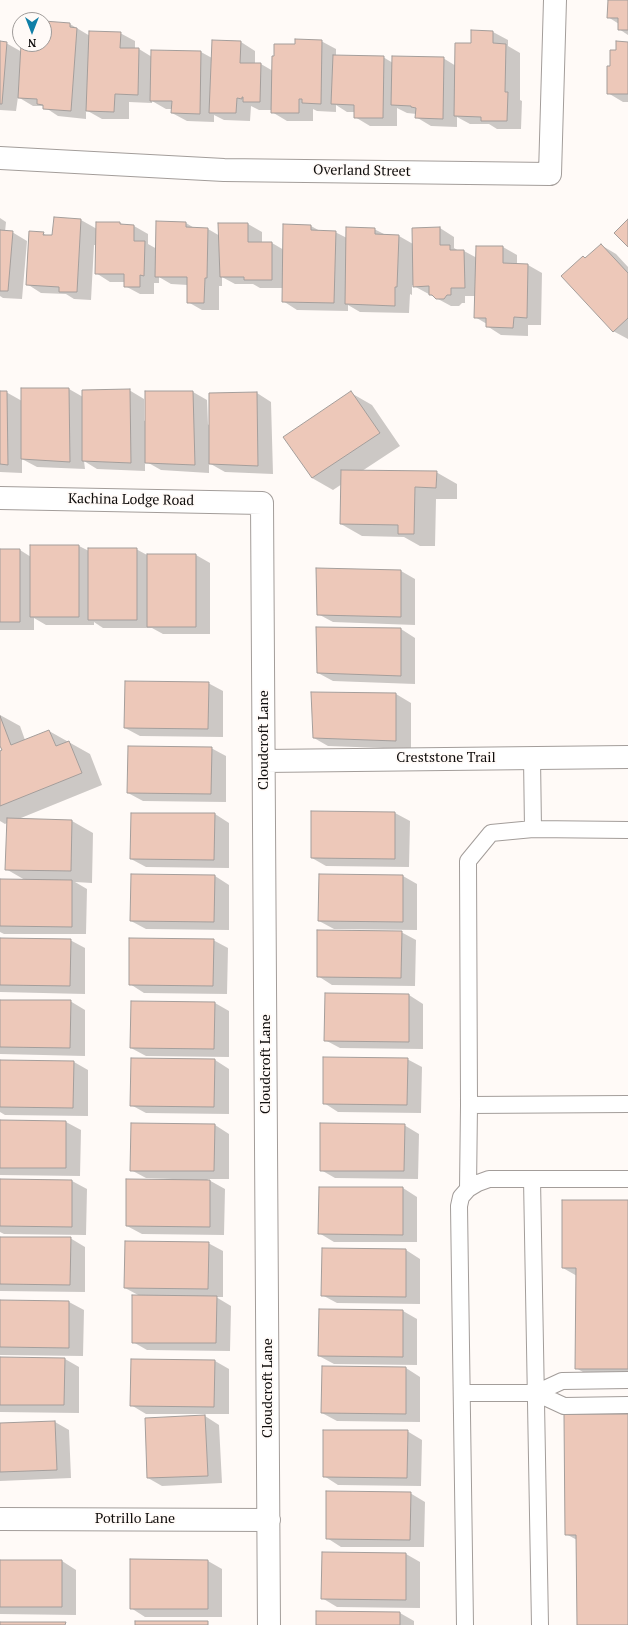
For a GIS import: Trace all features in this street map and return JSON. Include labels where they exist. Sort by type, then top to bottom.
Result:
[{"type":"street","name":"Overland Street","points":[[0,158],[224,170],[550,174],[555,0]]},
{"type":"street","name":"Kachina Lodge Road","points":[[0,498],[262,503]]},
{"type":"street","name":"Cloudcroft Lane","points":[[262,503],[269,1625]]},
{"type":"street","name":"Creststone Trail","points":[[264,761],[628,757]]},
{"type":"street","name":"Potrillo Lane","points":[[0,1519],[269,1520]]},
{"type":"lane","points":[[532,758],[533,829]]},
{"type":"lane","points":[[468,1189],[468,861],[491,833],[533,829],[628,830]]},
{"type":"lane","points":[[469,1105],[628,1104]]},
{"type":"lane","points":[[465,1625],[459,1206],[461,1197],[468,1189],[489,1179],[628,1179]]},
{"type":"lane","points":[[532,1179],[540,1625]]},
{"type":"lane","points":[[462,1393],[536,1393],[562,1381],[628,1380]]},
{"type":"lane","points":[[536,1393],[564,1406],[628,1405]]},
{"type":"building","points":[[608,0],[628,0],[628,30],[618,30],[618,18],[607,18]]},
{"type":"building","points":[[52,22],[70,23],[70,27],[77,28],[71,111],[43,109],[43,105],[37,104],[37,99],[18,98],[21,52],[52,52]]},
{"type":"building","points":[[471,30],[493,31],[493,43],[506,44],[505,92],[508,92],[507,121],[481,121],[481,117],[454,116],[455,43],[471,43]]},
{"type":"building","points":[[89,31],[121,32],[120,48],[139,48],[138,95],[115,94],[114,112],[86,111]]},
{"type":"building","points":[[295,39],[322,40],[321,104],[302,103],[302,99],[299,99],[299,113],[271,113],[272,56],[274,56],[274,44],[295,44]]},
{"type":"building","points":[[212,40],[241,41],[240,63],[261,63],[260,102],[243,102],[243,97],[242,99],[237,98],[236,113],[209,113]]},
{"type":"building","points":[[0,41],[7,42],[2,104],[0,104]]},
{"type":"building","points":[[616,41],[628,42],[628,94],[607,94],[607,66],[610,66],[610,50],[616,50]]},
{"type":"building","points":[[151,50],[201,51],[200,114],[171,113],[172,101],[150,101]]},
{"type":"building","points":[[333,55],[384,56],[383,118],[354,118],[354,105],[331,104]]},
{"type":"building","points":[[392,56],[444,57],[443,119],[415,118],[416,108],[411,106],[391,105]]},
{"type":"building","points":[[54,217],[81,219],[77,292],[59,292],[59,287],[26,285],[29,231],[44,232],[43,235],[52,235]]},
{"type":"building","points":[[628,219],[628,247],[614,233]]},
{"type":"building","points":[[156,221],[186,222],[186,227],[208,228],[207,278],[205,278],[204,303],[187,303],[187,277],[155,277]]},
{"type":"building","points":[[96,222],[120,222],[120,224],[134,225],[134,241],[145,241],[144,276],[140,275],[140,287],[124,287],[124,274],[95,274]]},
{"type":"building","points":[[218,223],[248,223],[248,242],[272,242],[272,280],[244,280],[244,277],[220,277]]},
{"type":"building","points":[[283,224],[311,225],[311,230],[336,231],[334,303],[282,302]]},
{"type":"building","points":[[346,227],[375,228],[375,234],[399,235],[395,306],[345,304]]},
{"type":"building","points":[[440,227],[440,245],[450,245],[450,250],[464,250],[465,288],[451,288],[451,295],[447,295],[444,299],[436,299],[432,295],[429,295],[429,286],[413,287],[412,228]]},
{"type":"building","points":[[0,230],[13,231],[8,291],[0,291]]},
{"type":"building","points":[[601,244],[628,273],[628,318],[613,332],[561,276],[583,256],[585,258]]},
{"type":"building","points":[[476,246],[503,246],[503,263],[528,264],[527,318],[514,317],[513,328],[486,327],[486,318],[474,318]]},
{"type":"building","points":[[21,388],[69,388],[70,462],[21,459]]},
{"type":"building","points":[[130,389],[131,463],[82,461],[82,390]]},
{"type":"building","points":[[0,391],[7,391],[8,465],[0,464]]},
{"type":"building","points":[[145,391],[193,391],[195,465],[145,463]]},
{"type":"building","points":[[351,391],[380,433],[312,478],[283,437]]},
{"type":"building","points":[[257,392],[258,466],[209,464],[209,393]]},
{"type":"building","points":[[341,470],[437,471],[436,488],[415,487],[414,534],[398,534],[398,525],[340,524]]},
{"type":"building","points":[[30,545],[79,545],[79,617],[30,617]]},
{"type":"building","points":[[88,548],[137,548],[137,620],[88,620]]},
{"type":"building","points":[[0,549],[20,549],[20,622],[0,622]]},
{"type":"building","points":[[147,554],[196,554],[196,627],[147,627]]},
{"type":"building","points":[[316,568],[401,570],[401,617],[317,615]]},
{"type":"building","points":[[316,627],[401,628],[401,676],[317,673]]},
{"type":"building","points":[[125,681],[209,682],[208,729],[124,728]]},
{"type":"building","points":[[311,692],[396,693],[396,741],[313,738]]},
{"type":"building","points":[[0,716],[11,745],[49,730],[56,746],[69,741],[82,773],[0,806],[0,751],[2,750],[0,746]]},
{"type":"building","points":[[128,746],[212,747],[211,794],[127,793]]},
{"type":"building","points":[[311,811],[395,812],[395,859],[311,858]]},
{"type":"building","points":[[131,813],[215,813],[214,860],[130,859]]},
{"type":"building","points":[[7,818],[72,820],[71,871],[5,870]]},
{"type":"building","points":[[131,874],[215,875],[214,922],[130,921]]},
{"type":"building","points":[[319,874],[403,875],[403,922],[318,921]]},
{"type":"building","points":[[0,879],[72,880],[72,927],[0,926]]},
{"type":"building","points":[[317,930],[402,931],[401,978],[317,977]]},
{"type":"building","points":[[0,938],[71,939],[70,986],[0,985]]},
{"type":"building","points":[[129,938],[214,939],[213,986],[129,985]]},
{"type":"building","points":[[325,993],[409,994],[409,1042],[324,1041]]},
{"type":"building","points":[[0,1000],[71,1000],[70,1048],[0,1047]]},
{"type":"building","points":[[131,1001],[215,1002],[214,1049],[130,1048]]},
{"type":"building","points":[[323,1057],[408,1058],[407,1105],[323,1104]]},
{"type":"building","points":[[131,1058],[215,1059],[214,1107],[130,1106]]},
{"type":"building","points":[[0,1060],[74,1061],[73,1108],[0,1107]]},
{"type":"building","points":[[0,1120],[66,1121],[66,1168],[0,1168]]},
{"type":"building","points":[[131,1123],[215,1124],[214,1171],[130,1171]]},
{"type":"building","points":[[320,1123],[405,1124],[404,1171],[320,1171]]},
{"type":"building","points":[[0,1179],[72,1180],[72,1227],[0,1226]]},
{"type":"building","points":[[126,1179],[210,1180],[210,1227],[126,1226]]},
{"type":"building","points":[[319,1187],[403,1187],[403,1235],[318,1234]]},
{"type":"building","points":[[562,1200],[628,1200],[628,1369],[575,1369],[576,1268],[562,1268]]},
{"type":"building","points":[[0,1237],[71,1237],[70,1285],[0,1284]]},
{"type":"building","points":[[125,1241],[209,1242],[208,1289],[124,1288]]},
{"type":"building","points":[[322,1248],[406,1249],[406,1297],[321,1296]]},
{"type":"building","points":[[132,1295],[217,1296],[216,1343],[132,1343]]},
{"type":"building","points":[[0,1300],[69,1301],[69,1348],[0,1347]]},
{"type":"building","points":[[319,1309],[403,1310],[403,1357],[318,1356]]},
{"type":"building","points":[[0,1357],[65,1358],[64,1405],[0,1405]]},
{"type":"building","points":[[131,1359],[215,1360],[214,1407],[130,1406]]},
{"type":"building","points":[[322,1366],[406,1367],[406,1414],[321,1413]]},
{"type":"building","points":[[564,1414],[628,1414],[628,1625],[577,1625],[576,1535],[565,1535]]},
{"type":"building","points":[[205,1415],[208,1476],[147,1478],[145,1418]]},
{"type":"building","points":[[55,1421],[57,1470],[0,1472],[0,1423]]},
{"type":"building","points":[[323,1430],[408,1430],[407,1478],[323,1477]]},
{"type":"building","points":[[326,1491],[411,1492],[410,1540],[326,1539]]},
{"type":"building","points":[[322,1552],[406,1553],[406,1600],[321,1599]]},
{"type":"building","points":[[130,1559],[208,1560],[208,1609],[130,1609]]},
{"type":"building","points":[[0,1560],[62,1560],[62,1607],[0,1607]]},
{"type":"building","points":[[316,1611],[400,1612],[400,1625],[316,1625]]},
{"type":"building","points":[[135,1621],[208,1621],[208,1625],[135,1625]]},
{"type":"building","points":[[0,1622],[66,1622],[65,1625],[0,1625]]}]
